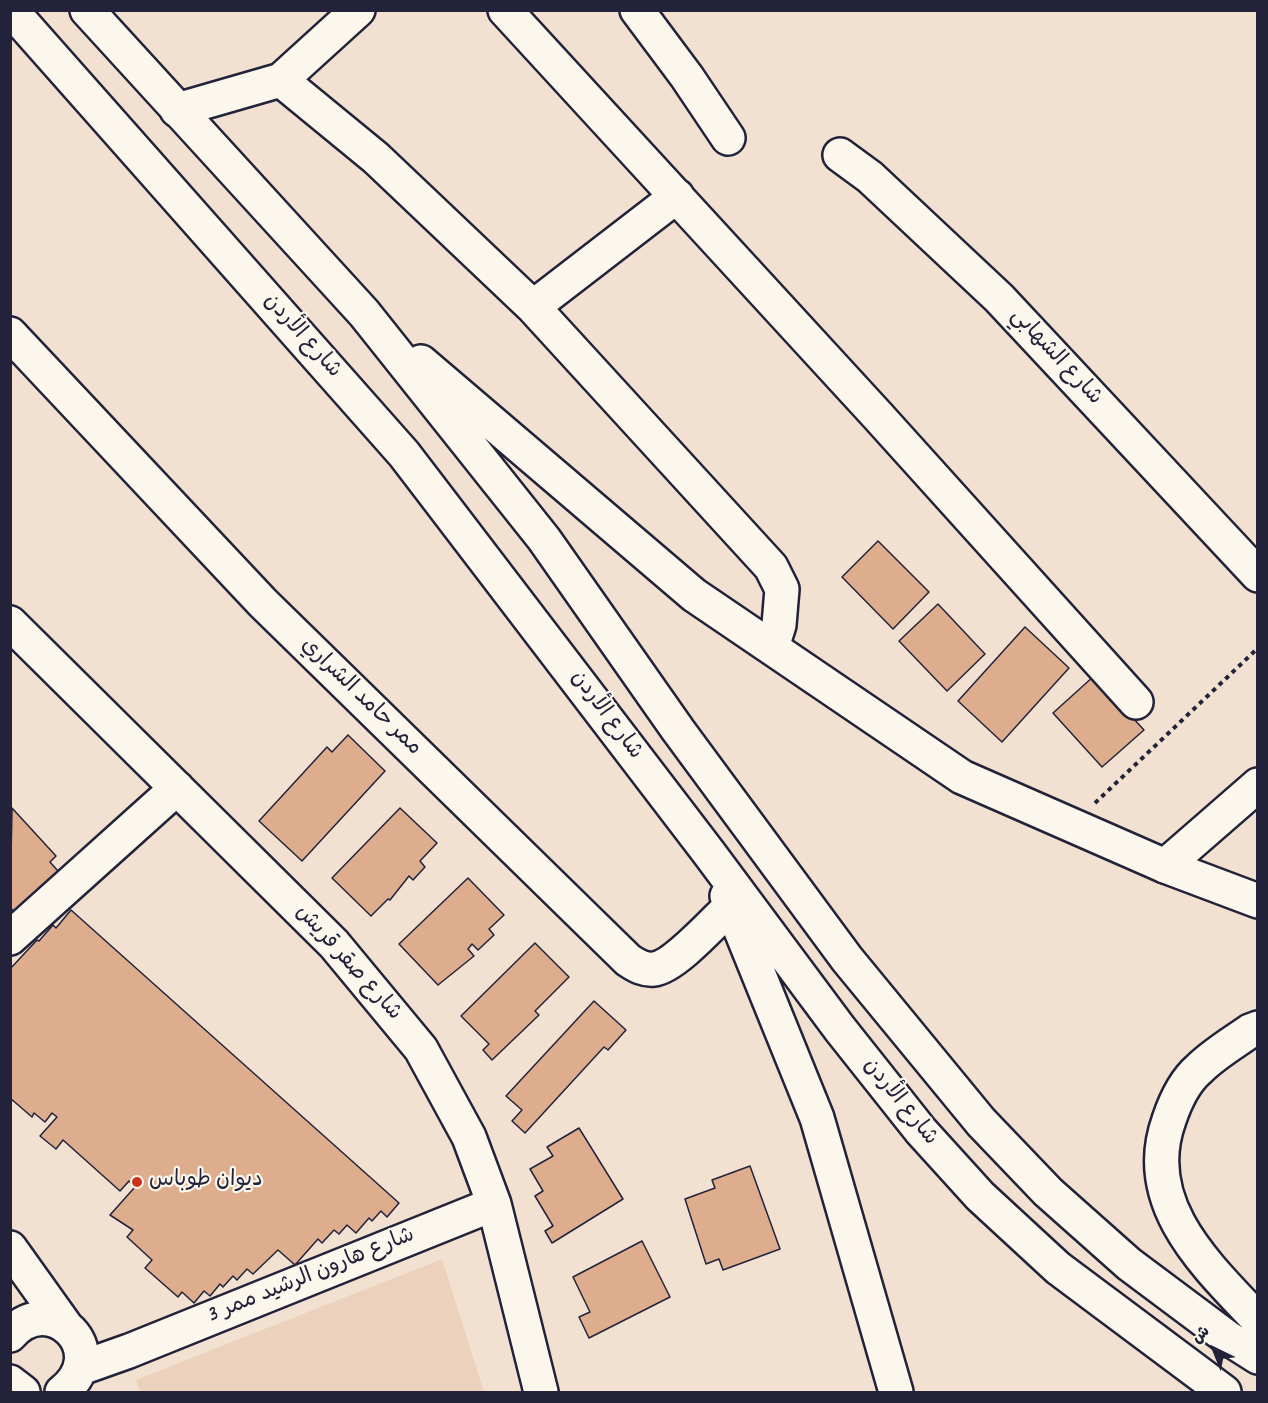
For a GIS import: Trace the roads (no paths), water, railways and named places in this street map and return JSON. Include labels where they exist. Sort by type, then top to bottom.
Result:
[{"type":"main road","name":"شارع الأردن","points":[[11,10],[405,454],[840,1029],[921,1131],[980,1196],[1058,1268],[1224,1392]]},
{"type":"main road","points":[[87,10],[364,313],[544,538],[678,730],[848,959],[981,1122],[1048,1192],[1129,1264],[1257,1357]]},
{"type":"main road","points":[[177,110],[282,80],[358,10]]},
{"type":"main road","points":[[505,10],[1136,702]]},
{"type":"main road","points":[[637,10],[687,77],[728,138]]},
{"type":"main road","points":[[282,80],[376,158],[533,307],[771,567],[782,589],[779,625],[772,647]]},
{"type":"main road","name":"شارع الشهابي","points":[[840,155],[870,177],[999,298],[1257,575]]},
{"type":"main road","points":[[533,307],[677,196]]},
{"type":"main road","points":[[364,313],[694,595],[962,777],[1165,866],[1257,901]]},
{"type":"main road","name":"ممر حامد الشراري","points":[[10,334],[263,603],[628,960],[641,969],[656,969],[672,961],[731,906]]},
{"type":"main road","name":"شارع صقر قريش","points":[[10,623],[334,944],[421,1049],[448,1094],[469,1137],[494,1204],[541,1392]]},
{"type":"main road","points":[[1165,866],[1257,785]]},
{"type":"main road","points":[[10,938],[177,788]]},
{"type":"main road","points":[[709,853],[817,1118],[896,1392]]},
{"type":"main road","points":[[1257,1028],[1197,1070],[1176,1101],[1164,1134],[1161,1172],[1172,1211],[1192,1248],[1257,1320]]},
{"type":"main road","name":"شارع هارون الرشيد ممر 3","points":[[10,1335],[28,1321],[40,1318],[53,1320],[76,1365],[129,1351],[494,1204]]},
{"type":"main road","points":[[10,1248],[76,1365]]},
{"type":"main road","points":[[10,1382],[23,1392]]},
{"type":"place","name":"ديوان طوباس","points":[[137,1182]]}]
